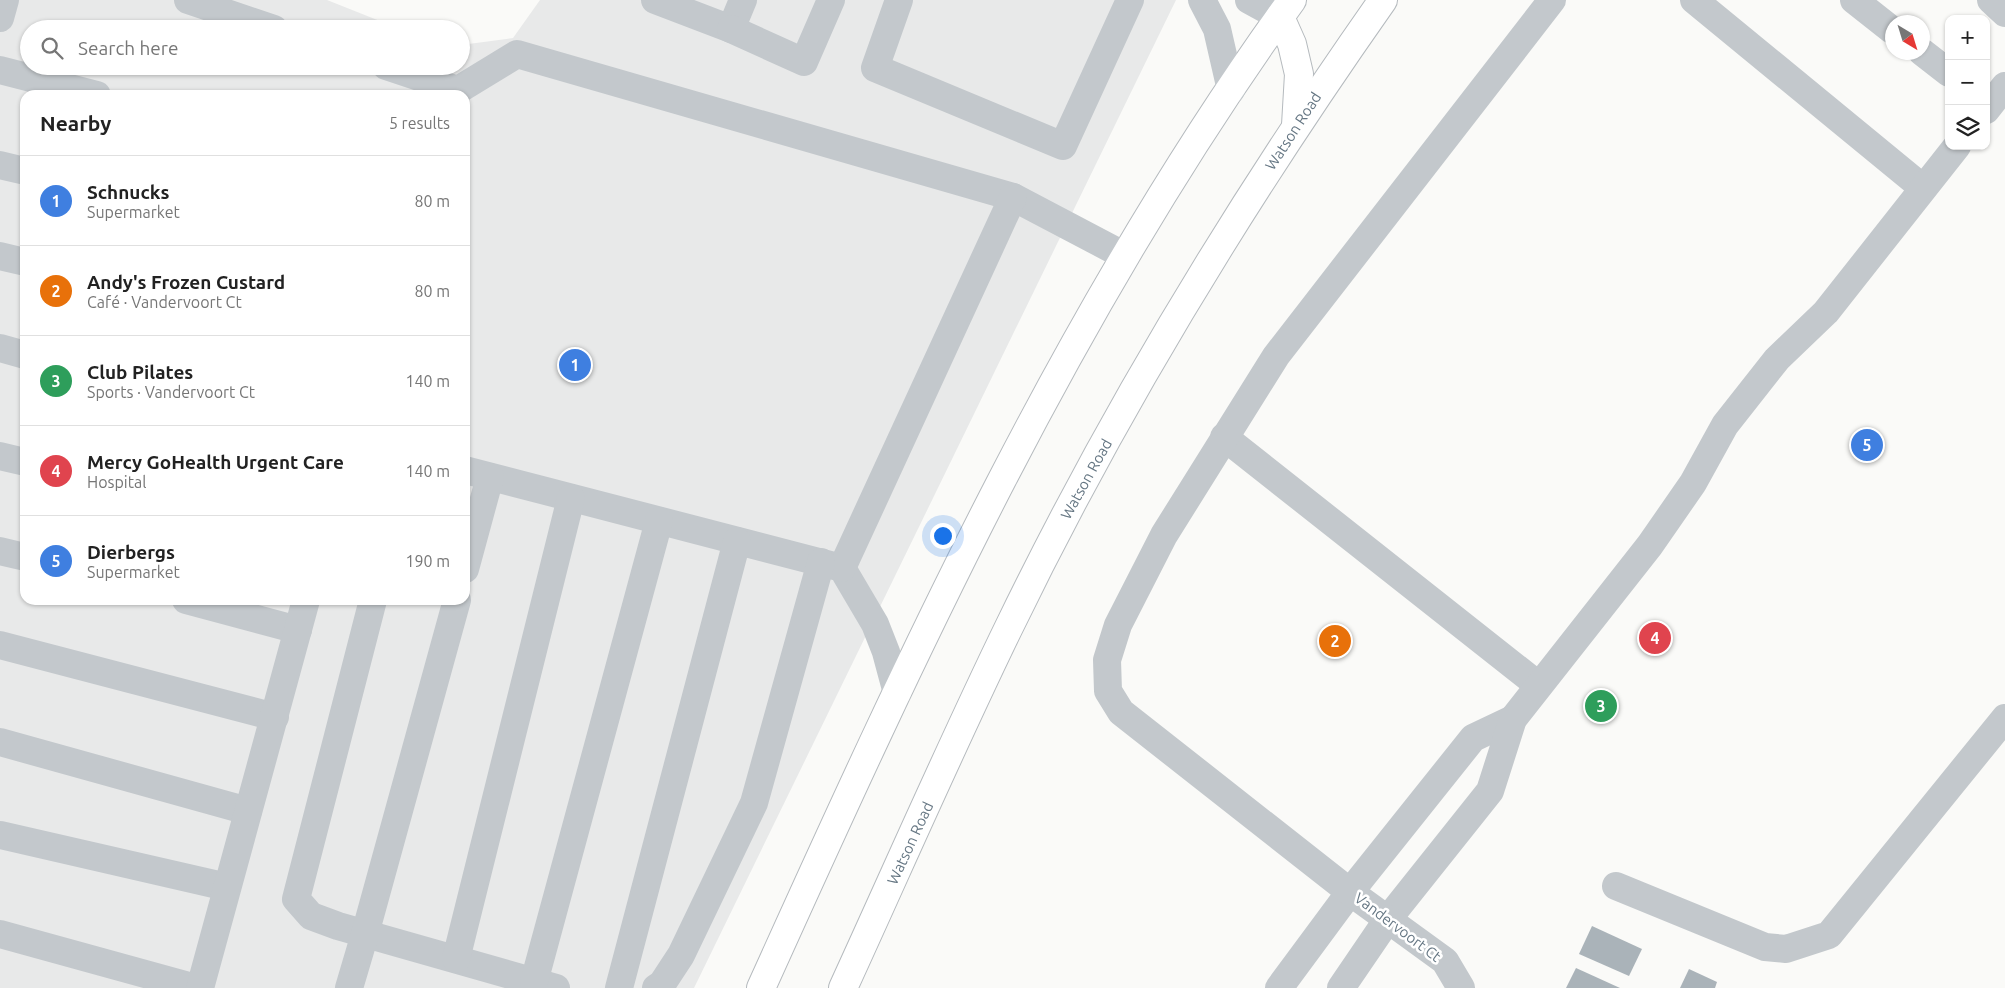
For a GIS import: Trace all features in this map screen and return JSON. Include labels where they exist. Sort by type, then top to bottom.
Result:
[{"type":"main road","name":"Watson Road","points":[[843,988],[1005,636],[1064,520],[1177,317],[1296,126],[1383,0]]},
{"type":"main road","points":[[760,985],[897,693],[1018,447],[1126,256],[1231,90],[1286,8]]},
{"type":"main road","points":[[1286,8],[1299,74],[1296,126]]},
{"type":"street","points":[[0,18],[4,0]]},
{"type":"street","points":[[188,0],[247,20]]},
{"type":"street","points":[[655,0],[730,29],[804,62],[831,0]]},
{"type":"street","points":[[730,29],[743,0]]},
{"type":"street","points":[[899,0],[875,68],[1063,146],[1130,0]]},
{"type":"street","points":[[1202,0],[1216,29],[1231,90]]},
{"type":"street","points":[[1249,0],[1286,8]]},
{"type":"street","name":"Vandervoort Ct","points":[[1462,988],[1445,961],[1350,892],[1121,712],[1108,691],[1107,660],[1118,625],[1164,535],[1276,356],[1552,0]]},
{"type":"street","points":[[1694,0],[1923,188]]},
{"type":"street","points":[[1854,0],[1885,24]]},
{"type":"street","points":[[1991,0],[2005,12]]},
{"type":"street","points":[[406,75],[437,89],[458,90],[517,54],[1013,197],[1126,256]]},
{"type":"street","points":[[1930,58],[1945,70]]},
{"type":"street","points":[[0,70],[77,90]]},
{"type":"street","points":[[1341,988],[1388,919],[1490,792],[1513,719],[1650,545],[1693,483],[1731,418],[1777,359],[1826,312],[1954,150]]},
{"type":"street","points":[[0,165],[20,170]]},
{"type":"street","points":[[656,988],[662,984],[681,955],[754,803],[831,565],[1013,197]]},
{"type":"street","points":[[0,256],[20,261]]},
{"type":"street","points":[[0,348],[20,354]]},
{"type":"street","points":[[1224,438],[1538,685]]},
{"type":"street","points":[[0,456],[20,461]]},
{"type":"street","points":[[470,532],[478,473],[831,565],[875,624],[886,652],[897,693]]},
{"type":"street","points":[[456,959],[571,498]]},
{"type":"street","points":[[371,605],[296,899],[311,916],[365,934],[537,984],[659,521]]},
{"type":"street","points":[[619,988],[737,541]]},
{"type":"street","points":[[0,551],[20,556]]},
{"type":"street","points":[[205,605],[298,630]]},
{"type":"street","points":[[0,934],[198,988],[305,605]]},
{"type":"street","points":[[349,988],[456,605]]},
{"type":"street","points":[[0,645],[275,717]]},
{"type":"street","points":[[1616,886],[1765,947],[1786,949],[1829,935],[2005,718]]},
{"type":"street","points":[[1279,988],[1350,892],[1473,738],[1513,719]]},
{"type":"street","points":[[0,742],[248,811]]},
{"type":"street","points":[[0,835],[227,887]]},
{"type":"shaded area","points":[[0,0],[327,0],[377,20],[20,20],[20,75],[470,75],[470,44],[513,38],[540,0],[1176,0],[694,988],[0,988]]},
{"type":"building","points":[[1592,926],[1642,949],[1629,976],[1579,954]]},
{"type":"building","points":[[1576,968],[1620,988],[1566,988]]},
{"type":"building","points":[[1689,969],[1717,982],[1715,988],[1680,988]]},
{"type":"place","name":"Schnucks","points":[[575,365]]},
{"type":"place","name":"Dierbergs","points":[[1867,445]]},
{"type":"place","name":"Mercy GoHealth Urgent Care","points":[[1655,638]]},
{"type":"place","name":"Andy's Frozen Custard","points":[[1335,641]]},
{"type":"place","name":"Club Pilates","points":[[1601,706]]}]
